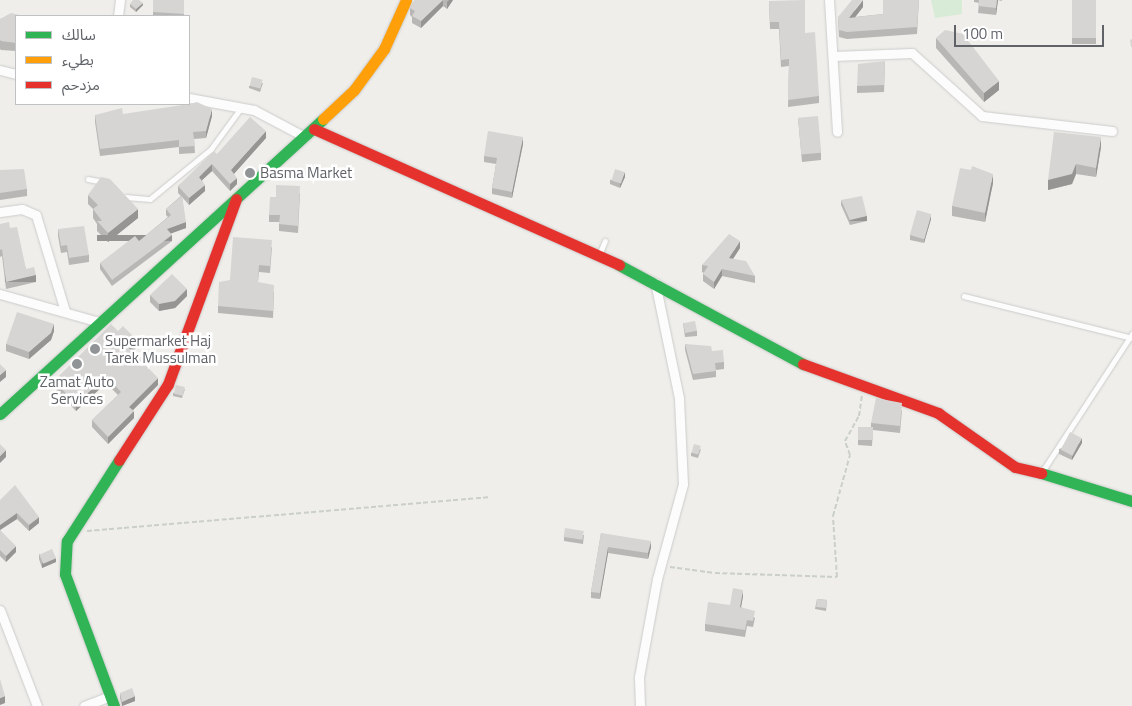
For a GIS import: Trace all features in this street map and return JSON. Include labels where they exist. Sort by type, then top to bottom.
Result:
[{"type":"street","points":[[118,15],[120,0]]},
{"type":"street","points":[[0,414],[99,322],[314,130],[368,72],[406,0]]},
{"type":"street","points":[[829,0],[834,56],[837,132]]},
{"type":"street","points":[[834,56],[912,53],[982,116],[1112,131]]},
{"type":"street","points":[[0,70],[15,74]]},
{"type":"street","points":[[190,98],[242,107],[270,116],[305,137]]},
{"type":"street","points":[[314,130],[655,282],[793,361],[938,413],[1010,464],[1039,475],[1100,488],[1132,502]]},
{"type":"street","points":[[84,706],[112,701],[65,574],[70,533],[168,384],[236,199]]},
{"type":"street","points":[[0,212],[22,209],[36,215],[65,311]]},
{"type":"street","points":[[640,706],[639,677],[662,566],[677,519],[684,458],[679,398],[655,282]]},
{"type":"street","points":[[0,294],[99,322]]},
{"type":"street","points":[[0,610],[37,706]]},
{"type":"lane","points":[[122,192],[129,199],[150,198],[211,149],[242,107]]},
{"type":"lane","points":[[88,179],[112,185]]},
{"type":"lane","points":[[599,256],[605,241]]},
{"type":"lane","points":[[964,296],[1131,337],[1039,475]]},
{"type":"path","points":[[662,566],[715,573],[837,577],[833,516],[850,455],[845,441],[859,416],[864,386]]},
{"type":"path","points":[[70,533],[491,496]]},
{"type":"green space","points":[[931,0],[962,0],[962,14],[935,18]]},
{"type":"building","points":[[133,0],[139,0],[143,3],[136,9],[130,4]]},
{"type":"building","points":[[153,0],[184,0],[184,14],[153,12]]},
{"type":"building","points":[[415,0],[443,0],[421,21],[412,16],[415,11],[410,8]]},
{"type":"building","points":[[805,0],[805,33],[815,32],[819,96],[788,100],[789,59],[781,60],[779,22],[770,22],[769,1]]},
{"type":"building","points":[[852,0],[862,0],[849,18],[883,14],[883,0],[919,0],[917,27],[847,32],[839,30],[838,17]]},
{"type":"building","points":[[979,0],[997,0],[996,8],[978,6]]},
{"type":"building","points":[[1072,0],[1096,0],[1096,38],[1072,38]]},
{"type":"building","points":[[11,13],[19,15],[15,15],[15,43],[0,40],[0,19]]},
{"type":"building","points":[[945,30],[963,34],[999,81],[984,93],[936,38]]},
{"type":"building","points":[[885,61],[884,85],[857,86],[858,64]]},
{"type":"building","points":[[252,77],[263,80],[260,89],[250,86]]},
{"type":"building","points":[[197,102],[212,109],[206,131],[193,132],[195,146],[179,147],[179,140],[100,149],[95,115],[122,108],[123,114]]},
{"type":"building","points":[[818,116],[821,153],[801,155],[798,118]]},
{"type":"building","points":[[250,117],[266,131],[231,170],[237,178],[230,184],[212,164],[199,177],[205,185],[189,198],[178,186],[214,151],[217,154]]},
{"type":"building","points":[[488,131],[523,137],[512,192],[492,188],[497,158],[484,156]]},
{"type":"building","points":[[1054,132],[1101,137],[1096,168],[1076,164],[1072,174],[1048,180]]},
{"type":"building","points":[[972,166],[993,174],[985,213],[952,206],[960,168],[971,170]]},
{"type":"building","points":[[24,169],[27,189],[0,193],[0,170]]},
{"type":"building","points":[[615,169],[625,172],[621,183],[611,180]]},
{"type":"building","points":[[101,177],[110,179],[138,209],[108,233],[97,221],[102,221],[93,209],[98,205],[88,195]]},
{"type":"building","points":[[276,185],[300,186],[298,226],[279,224],[280,215],[269,215],[270,197],[276,197]]},
{"type":"building","points":[[182,196],[186,222],[167,229],[172,235],[112,280],[100,263],[135,236],[139,241],[171,215],[166,209]]},
{"type":"building","points":[[862,196],[867,216],[850,220],[841,200]]},
{"type":"building","points":[[917,210],[931,214],[924,239],[910,235]]},
{"type":"building","points":[[9,222],[10,228],[17,227],[26,269],[34,267],[36,275],[6,282],[2,249],[0,250],[0,224]]},
{"type":"building","points":[[84,226],[89,255],[69,258],[67,245],[61,246],[58,229]]},
{"type":"building","points":[[729,234],[740,241],[729,258],[746,261],[755,276],[722,269],[714,282],[703,274],[708,266],[702,265]]},
{"type":"building","points":[[233,237],[272,240],[270,266],[259,265],[258,282],[274,285],[273,311],[218,306],[219,282],[230,280]]},
{"type":"building","points":[[172,274],[187,289],[175,301],[159,304],[150,295]]},
{"type":"building","points":[[17,312],[54,324],[51,333],[29,352],[6,344]]},
{"type":"building","points":[[695,321],[697,331],[685,333],[683,323]]},
{"type":"building","points":[[111,324],[118,331],[123,326],[137,340],[129,348],[158,378],[129,407],[134,411],[108,437],[92,420],[121,392],[106,376],[76,404],[54,381]]},
{"type":"building","points":[[685,344],[711,346],[712,351],[723,350],[724,362],[715,363],[716,371],[693,374]]},
{"type":"building","points":[[0,364],[6,370],[0,375]]},
{"type":"building","points":[[176,385],[185,387],[183,396],[174,394]]},
{"type":"building","points":[[876,398],[902,403],[900,426],[871,423]]},
{"type":"building","points":[[858,427],[873,427],[873,440],[858,440]]},
{"type":"building","points":[[1070,432],[1082,438],[1073,456],[1061,450]]},
{"type":"building","points":[[0,444],[6,450],[0,456]]},
{"type":"building","points":[[694,444],[701,446],[698,455],[692,453]]},
{"type":"building","points":[[15,485],[39,517],[29,525],[17,513],[0,525],[0,500]]},
{"type":"building","points":[[565,528],[584,531],[582,540],[564,537]]},
{"type":"building","points":[[0,530],[16,546],[6,556],[0,550]]},
{"type":"building","points":[[601,533],[651,541],[648,553],[608,547],[600,593],[591,592]]},
{"type":"building","points":[[52,549],[56,558],[43,564],[39,555]]},
{"type":"building","points":[[733,588],[743,590],[740,607],[755,611],[753,621],[747,620],[745,630],[705,624],[708,602],[730,605]]},
{"type":"building","points":[[817,599],[827,600],[826,608],[816,607]]},
{"type":"building","points":[[0,679],[5,696],[0,698]]},
{"type":"building","points":[[132,688],[135,696],[122,702],[120,693]]},
{"type":"traffic: fast","points":[[0,414],[323,119]]},
{"type":"traffic: fast","points":[[619,265],[803,364]]},
{"type":"traffic: fast","points":[[114,706],[65,574],[67,541],[119,460]]},
{"type":"traffic: fast","points":[[1041,473],[1132,501]]},
{"type":"traffic: slow","points":[[323,119],[354,90],[384,49],[406,0]]},
{"type":"traffic: jam","points":[[314,129],[619,265]]},
{"type":"traffic: jam","points":[[119,460],[168,384],[236,199]]},
{"type":"traffic: jam","points":[[803,364],[938,413],[1015,467],[1041,473]]},
{"type":"place","name":"Basma Market","points":[[250,173]]},
{"type":"place","name":"Supermarket Haj Tarek Mussulman","points":[[95,349]]},
{"type":"place","name":"Zamat Auto Services","points":[[77,364]]}]
